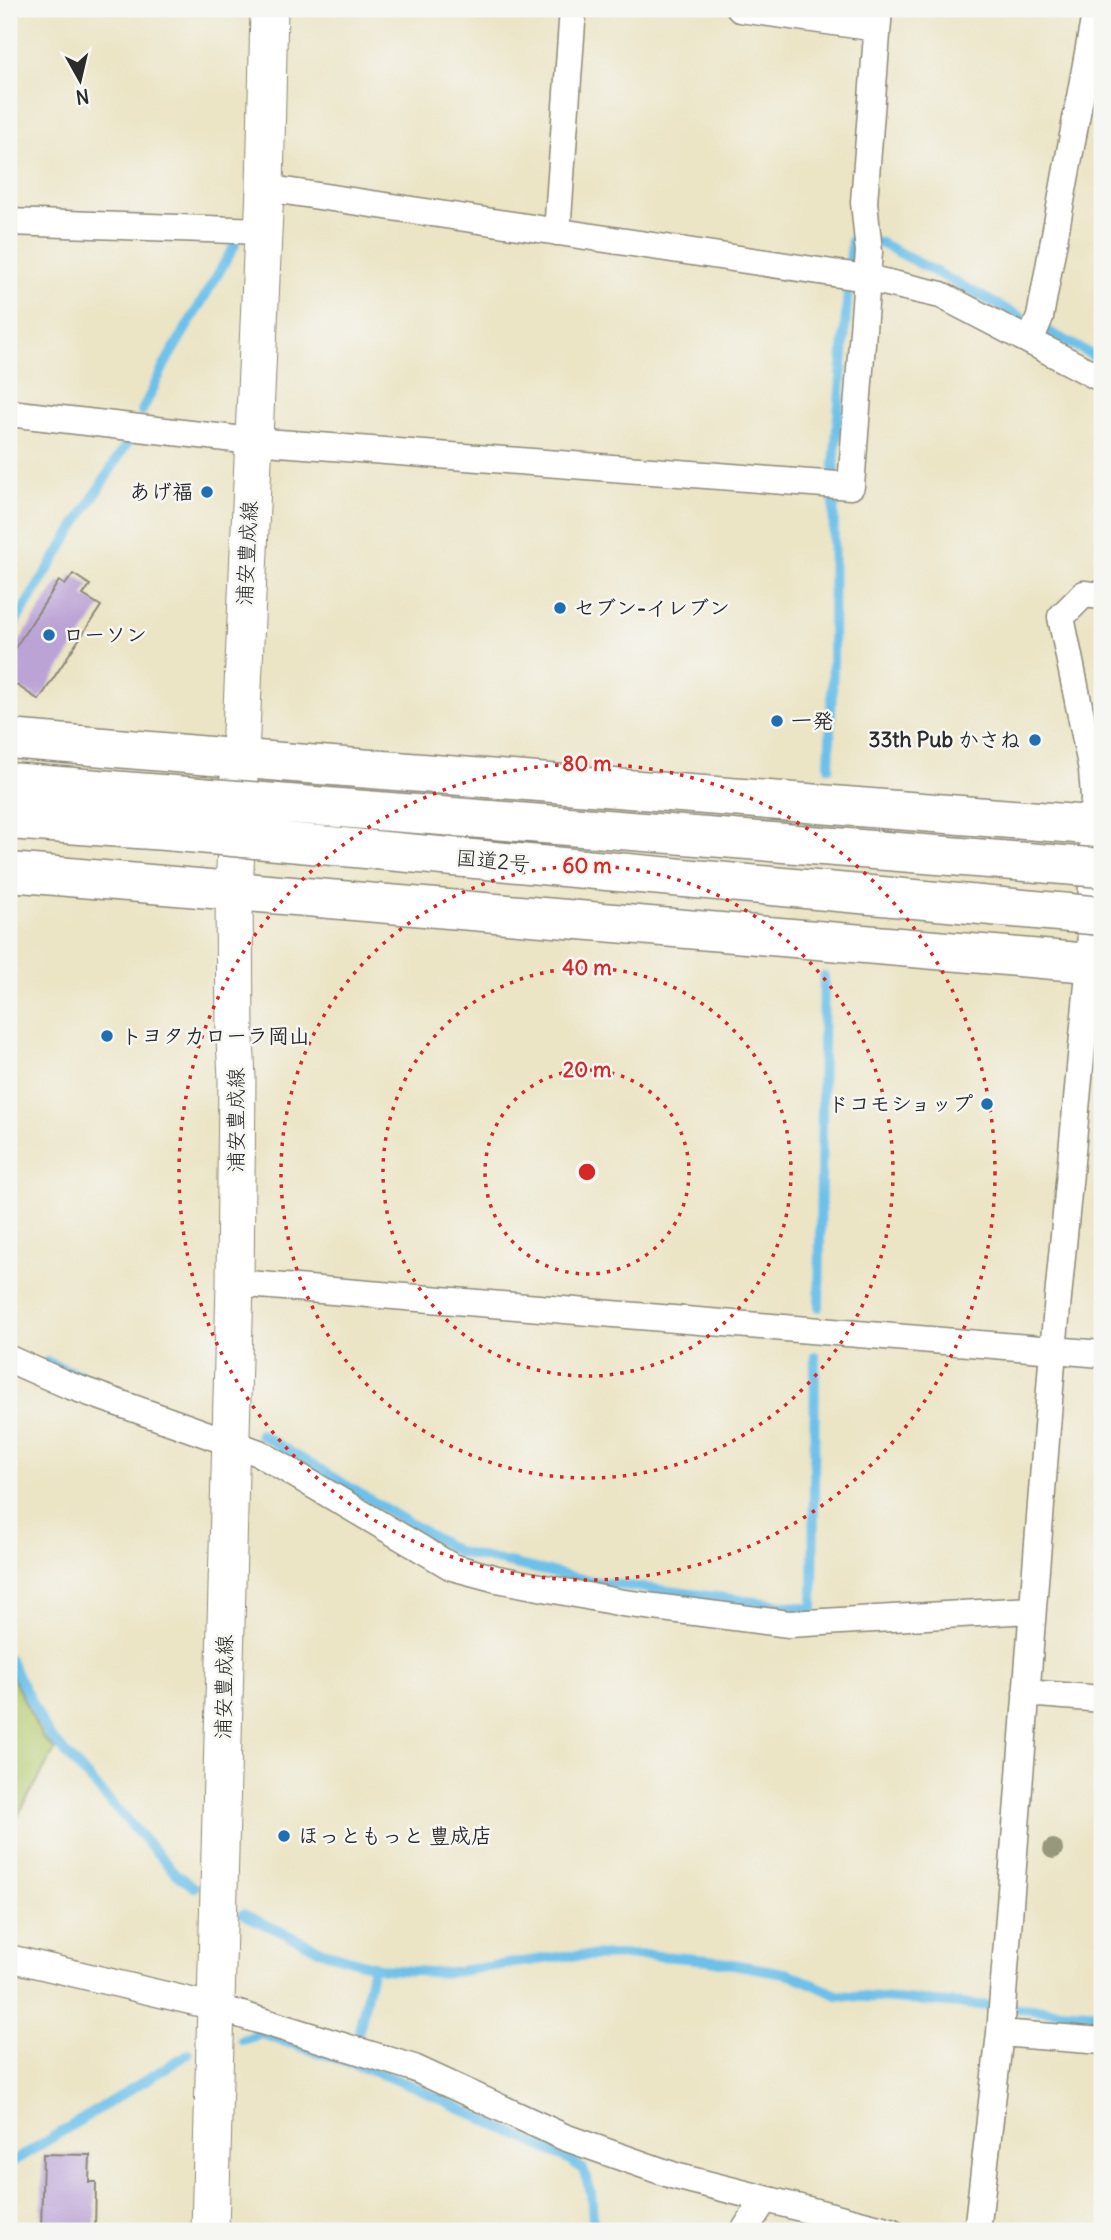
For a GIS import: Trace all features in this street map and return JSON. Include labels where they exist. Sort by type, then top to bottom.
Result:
[{"type":"highway","points":[[9,739],[1097,826]]},
{"type":"highway","name":"国道2号","points":[[9,782],[1102,868]]},
{"type":"highway","name":"国道2号","points":[[9,820],[166,831],[1102,916]]},
{"type":"highway","points":[[9,872],[1096,963]]},
{"type":"main road","name":"浦安豊成線","points":[[210,2231],[234,1283],[237,1078],[234,891],[265,188],[269,9]]},
{"type":"street","points":[[557,232],[573,9]]},
{"type":"street","points":[[9,413],[252,441],[851,486],[855,277],[868,243],[864,202],[878,18],[740,9]]},
{"type":"street","points":[[1034,330],[1096,9]]},
{"type":"street","points":[[265,188],[855,277],[941,295],[1034,330],[1102,379]]},
{"type":"street","points":[[9,222],[262,231]]},
{"type":"street","points":[[977,2231],[1001,2017],[1053,1350],[1096,963],[1097,826],[1092,770],[1061,617],[1084,594],[1102,596]]},
{"type":"street","points":[[234,1283],[1102,1354]]},
{"type":"street","points":[[9,1359],[79,1389],[259,1453],[452,1567],[497,1579],[624,1603],[789,1624],[1032,1610]]},
{"type":"street","points":[[1026,1693],[1102,1699]]},
{"type":"street","points":[[9,1958],[216,2007],[414,2068],[564,2137],[675,2176],[891,2231]]},
{"type":"street","points":[[1001,2017],[1102,2042]]},
{"type":"street","points":[[744,2231],[765,2199]]},
{"type":"green space","points":[[9,1670],[43,1738],[55,1750],[9,1831]]},
{"type":"building","points":[[73,574],[90,585],[83,595],[101,606],[39,700],[9,680],[9,657],[59,581],[65,585]]},
{"type":"building","points":[[43,2154],[90,2155],[89,2182],[96,2182],[95,2231],[41,2231]]},
{"type":"waterway","points":[[829,767],[833,663],[834,466],[852,240],[881,243],[1102,360]]},
{"type":"waterway","points":[[142,411],[166,362],[235,245]]},
{"type":"waterway","points":[[9,632],[129,440]]},
{"type":"waterway","points":[[819,1307],[824,976]]},
{"type":"waterway","points":[[260,1434],[458,1552],[596,1582],[813,1609],[815,1356]]},
{"type":"waterway","points":[[47,1362],[100,1383]]},
{"type":"waterway","points":[[9,1659],[49,1735],[177,1875],[194,1887]]},
{"type":"waterway","points":[[243,1914],[327,1953],[383,1969],[445,1973],[564,1956],[648,1955],[709,1960],[790,1974],[837,1995],[1102,2014]]},
{"type":"waterway","points":[[359,2030],[373,1966]]},
{"type":"waterway","points":[[242,2040],[261,2034],[351,2063]]},
{"type":"waterway","points":[[9,2164],[188,2054]]},
{"type":"waterway","points":[[353,2058],[351,2063],[413,2086],[570,2160],[583,2169],[591,2192],[594,2231]]},
{"type":"place","name":"あげ福","points":[[207,492]]},
{"type":"place","name":"セブン-イレブン","points":[[560,608]]},
{"type":"place","name":"ローソン","points":[[49,635]]},
{"type":"place","name":"一発","points":[[777,721]]},
{"type":"place","name":"33th Pub かさね","points":[[1035,740]]},
{"type":"place","name":"トヨタカローラ岡山","points":[[107,1036]]},
{"type":"place","name":"ドコモショップ","points":[[987,1104]]},
{"type":"place","name":"ほっともっと 豊成店","points":[[284,1836]]}]
